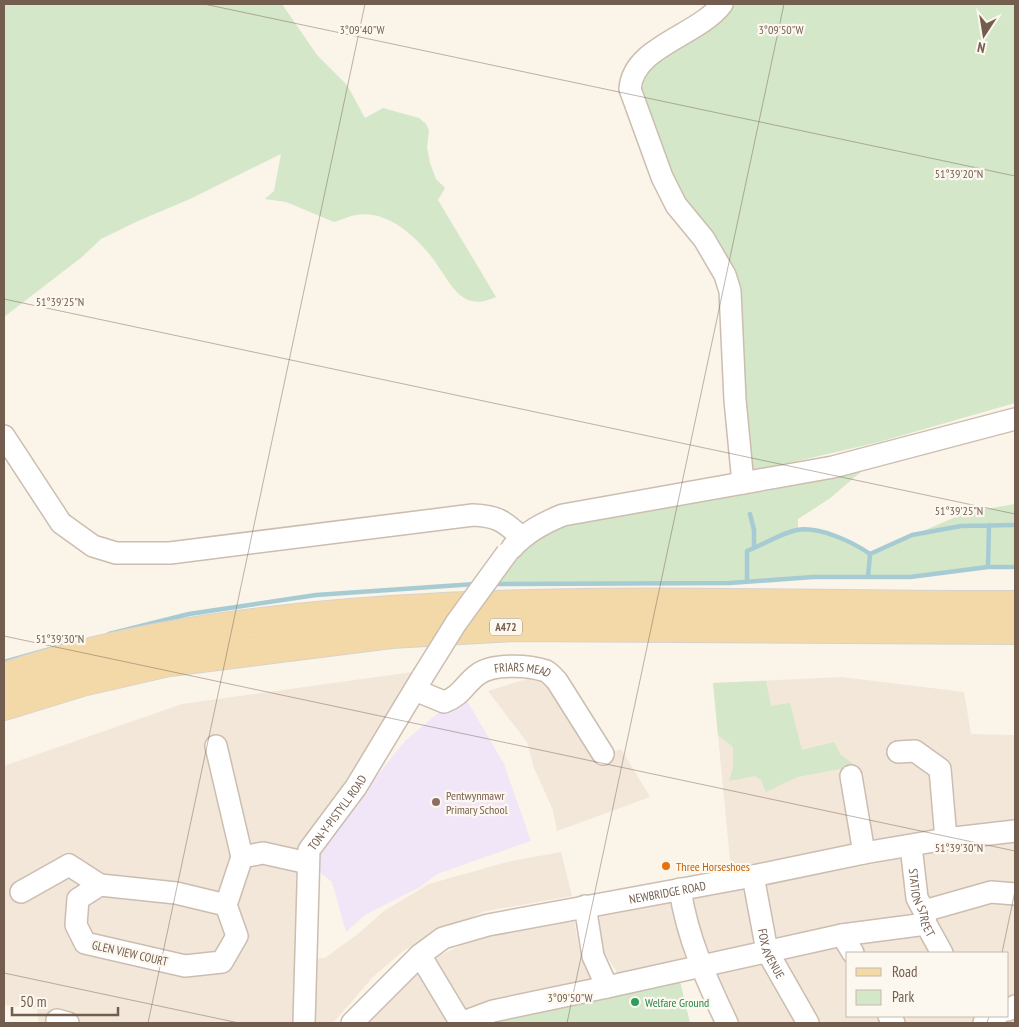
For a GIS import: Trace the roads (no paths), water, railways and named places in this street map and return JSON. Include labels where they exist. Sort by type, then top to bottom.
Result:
[{"type":"main road","name":"A472","points":[[4,677],[37,666],[170,634],[280,619],[371,611],[566,602],[1015,604]]},
{"type":"main road","name":"A472","points":[[4,706],[82,682],[169,662],[391,634],[512,627],[1015,630]]},
{"type":"street","points":[[722,4],[701,24],[643,59],[631,76],[630,89],[662,177],[676,205],[704,239],[725,275],[730,291],[736,408],[743,483]]},
{"type":"street","points":[[4,436],[61,523],[93,546],[116,553],[170,553],[473,515],[492,516],[505,522],[514,545],[541,524],[562,515],[833,467],[1015,419]]},
{"type":"street","name":"TON-Y-PISTYLL ROAD","points":[[304,1023],[308,850],[356,787],[456,623],[514,545]]},
{"type":"street","name":"FRIARS MEAD","points":[[419,683],[444,702],[455,698],[477,674],[491,668],[531,668],[548,672],[558,681],[603,754]]},
{"type":"street","points":[[21,892],[69,865],[100,885],[176,893],[226,905],[242,857],[216,746]]},
{"type":"street","points":[[898,752],[915,751],[940,769],[946,839]]},
{"type":"street","points":[[851,776],[864,853]]},
{"type":"street","name":"NEWBRIDGE ROAD","points":[[352,1023],[420,955],[443,938],[488,925],[753,876],[864,853],[946,839],[1015,831]]},
{"type":"street","name":"STATION STREET","points":[[911,846],[917,898],[942,952]]},
{"type":"street","points":[[242,857],[263,853],[308,862]]},
{"type":"street","name":"FOX AVENUE","points":[[753,876],[767,950],[808,1023]]},
{"type":"street","name":"GLEN VIEW COURT","points":[[100,885],[78,899],[76,925],[85,943],[185,966],[222,962],[237,936],[226,905]]},
{"type":"street","points":[[680,889],[684,915],[700,965],[727,1023]]},
{"type":"street","points":[[420,955],[459,1020],[466,1021],[493,1011],[767,950],[847,944],[925,918],[991,892],[1015,894]]},
{"type":"street","points":[[585,906],[593,956],[607,987]]},
{"type":"waterway","points":[[750,514],[754,530],[754,548]]},
{"type":"waterway","points":[[988,567],[989,525]]},
{"type":"waterway","points":[[747,581],[747,551],[797,530],[815,530],[835,536],[870,554],[912,535],[961,526],[1015,525]]},
{"type":"waterway","points":[[868,577],[870,554]]},
{"type":"waterway","points":[[492,584],[730,583],[813,577],[910,577],[988,567],[1015,567]]},
{"type":"waterway","points":[[109,634],[189,614],[316,595],[475,584]]},
{"type":"waterway","points":[[4,662],[72,643]]},
{"type":"place","name":"Pentwynmawr Primary School","points":[[436,802]]},
{"type":"place","name":"Three Horseshoes","points":[[666,866]]},
{"type":"place","name":"Welfare Ground","points":[[635,1002]]}]
